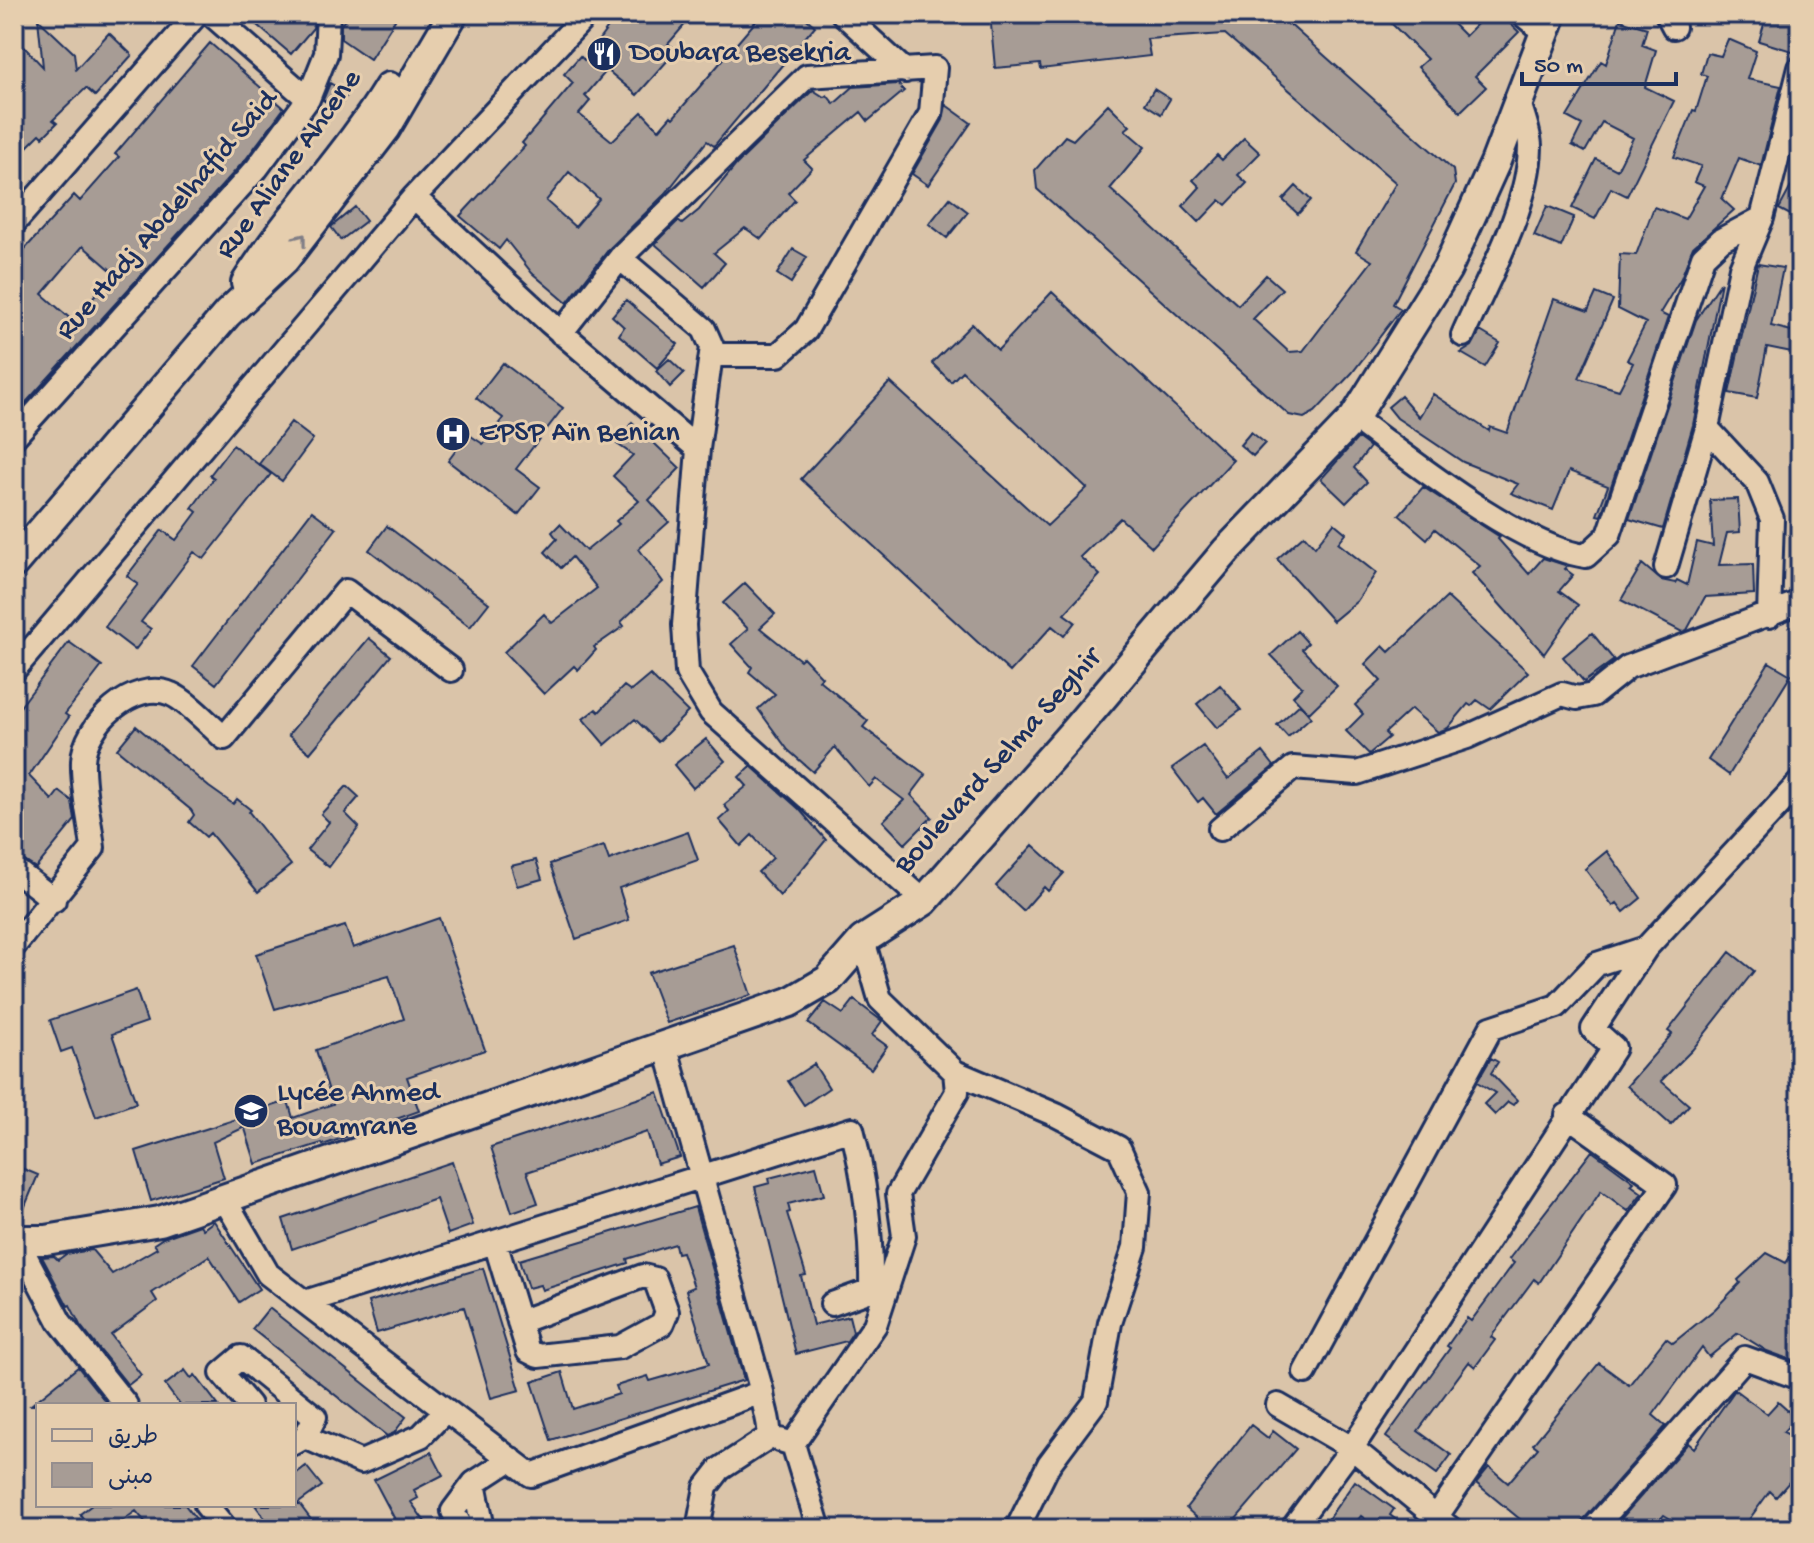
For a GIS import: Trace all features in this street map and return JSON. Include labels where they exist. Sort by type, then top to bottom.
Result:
[{"type":"main road","name":"Rue Aliane Ahcene","points":[[227,314],[270,245],[371,116],[432,14]]},
{"type":"main road","name":"Rue Aliane Ahcene","points":[[14,563],[227,314],[285,259],[386,128],[453,14]]},
{"type":"main road","name":"Boulevard Selma Seghir","points":[[16,1240],[46,1240],[160,1221],[790,1002],[828,980],[863,940],[924,901],[1075,730],[1226,551],[1354,418],[1447,269],[1495,163],[1548,23]]},
{"type":"street","points":[[14,223],[197,14]]},
{"type":"street","points":[[211,14],[308,99]]},
{"type":"street","name":"Rue Hadj Abdelhafid Said","points":[[17,428],[257,168],[308,99],[326,54],[328,14]]},
{"type":"street","points":[[14,670],[414,197],[587,14]]},
{"type":"street","points":[[843,14],[905,71]]},
{"type":"street","points":[[1522,14],[1548,23]]},
{"type":"street","points":[[561,333],[620,258],[807,76],[935,68],[931,113],[806,330],[778,355],[712,355]]},
{"type":"street","points":[[1666,567],[1707,428],[1741,268],[1762,218],[1800,68]]},
{"type":"street","points":[[1463,335],[1508,232],[1527,176],[1530,144],[1518,99]]},
{"type":"street","points":[[414,197],[561,333],[698,449]]},
{"type":"street","points":[[1354,418],[1458,494],[1560,552],[1586,556],[1609,535],[1703,257],[1721,240],[1762,218]]},
{"type":"street","points":[[620,258],[704,329],[712,355],[698,449],[684,625],[687,672],[711,712],[924,901]]},
{"type":"street","points":[[1707,428],[1757,482],[1772,519],[1769,616]]},
{"type":"street","points":[[14,946],[93,848],[83,758],[98,725],[119,704],[140,692],[171,693],[224,738],[346,591],[451,670]]},
{"type":"street","points":[[1220,829],[1293,768],[1357,773],[1420,754],[1562,694],[1577,698],[1593,695],[1628,667],[1800,602]]},
{"type":"street","points":[[1292,1529],[1352,1448],[1567,1115],[1614,1048],[1593,1029],[1646,948],[1800,782]]},
{"type":"street","points":[[14,869],[54,900]]},
{"type":"street","points":[[863,940],[880,999],[955,1072],[1056,1115],[1119,1148],[1139,1192],[1135,1247],[1110,1323],[1096,1401],[1049,1464],[1017,1529]]},
{"type":"street","points":[[1305,1372],[1491,1028],[1557,1006],[1597,964],[1646,948]]},
{"type":"street","points":[[665,1045],[762,1392],[764,1411],[771,1426],[769,1437],[761,1445],[738,1455],[706,1487],[698,1529]]},
{"type":"street","points":[[793,1444],[875,1325],[904,1236],[898,1194],[957,1092],[955,1072]]},
{"type":"street","points":[[1278,1405],[1352,1448],[1438,1526],[1665,1185],[1567,1115]]},
{"type":"street","points":[[305,1302],[852,1129],[867,1188],[872,1236],[871,1290],[832,1304]]},
{"type":"street","points":[[225,1200],[268,1274],[531,1475],[762,1392]]},
{"type":"street","points":[[16,1240],[60,1322],[124,1403]]},
{"type":"street","points":[[495,1242],[519,1322],[528,1351],[538,1356],[620,1347],[646,1336],[662,1324],[667,1312],[655,1279],[643,1276],[519,1322]]},
{"type":"street","points":[[247,1403],[222,1373],[241,1357],[315,1417],[300,1440],[361,1462],[421,1436],[446,1410]]},
{"type":"street","points":[[1593,1529],[1755,1358],[1800,1378]]},
{"type":"street","points":[[769,1437],[793,1444]]},
{"type":"street","points":[[793,1444],[819,1529]]},
{"type":"street","points":[[462,1529],[453,1511],[474,1483],[511,1459]]},
{"type":"street","points":[[474,1483],[483,1529]]},
{"type":"street","points":[[208,1507],[226,1529]]},
{"type":"building","points":[[244,14],[310,14],[314,17],[313,28],[291,54]]},
{"type":"building","points":[[349,14],[385,14],[395,20],[370,59],[341,39],[341,25]]},
{"type":"building","points":[[618,14],[694,14],[668,44],[677,50],[637,95],[607,70],[585,96],[590,101],[579,114],[612,141],[642,112],[659,130],[671,116],[673,118],[762,14],[801,14],[815,26],[714,146],[707,141],[666,193],[609,249],[567,303],[532,273],[506,240],[499,249],[460,216],[525,146],[522,143],[573,83],[564,74],[580,56],[584,60]],"holes":[[[569,172],[599,199],[575,227],[546,201]]]},
{"type":"building","points":[[990,14],[1278,14],[1453,170],[1455,184],[1393,304],[1401,309],[1352,373],[1315,412],[1304,418],[1289,415],[1037,189],[1035,170],[1065,136],[1073,140],[1108,104],[1130,126],[1125,130],[1145,147],[1110,189],[1238,305],[1266,275],[1282,289],[1253,319],[1289,352],[1303,351],[1372,261],[1356,251],[1396,183],[1225,34],[1147,39],[1150,56],[1041,69],[1040,64],[995,68]]},
{"type":"building","points":[[1382,14],[1443,14],[1465,36],[1487,14],[1500,14],[1519,32],[1475,76],[1486,87],[1460,112],[1418,67],[1427,59]]},
{"type":"building","points":[[1767,14],[1800,21],[1795,52],[1759,41]]},
{"type":"building","points":[[38,19],[74,53],[76,69],[109,33],[132,55],[95,96],[86,88],[53,120],[57,123],[43,137],[40,134],[14,160],[14,36],[43,67]]},
{"type":"building","points":[[1620,20],[1647,28],[1642,45],[1656,50],[1645,87],[1674,101],[1627,196],[1611,188],[1595,219],[1572,208],[1596,159],[1617,170],[1633,138],[1602,122],[1585,152],[1572,145],[1582,125],[1567,117],[1601,61],[1606,64]]},
{"type":"building","points":[[1728,39],[1756,51],[1747,79],[1781,86],[1761,166],[1739,158],[1722,199],[1734,210],[1693,247],[1681,278],[1660,313],[1668,317],[1601,516],[1597,515],[1608,486],[1569,471],[1553,510],[1511,493],[1518,484],[1463,462],[1397,418],[1388,407],[1401,396],[1419,417],[1433,394],[1489,431],[1490,427],[1507,433],[1554,299],[1588,311],[1596,293],[1613,300],[1579,378],[1619,390],[1633,363],[1627,360],[1646,323],[1618,309],[1620,254],[1636,255],[1654,207],[1685,219],[1704,186],[1694,182],[1701,166],[1674,157],[1693,110],[1696,111],[1707,76],[1701,74],[1707,53],[1721,56]]},
{"type":"building","points":[[210,43],[284,108],[246,159],[20,409],[14,403],[14,261],[74,195],[80,201],[119,157],[115,154]],"holes":[[[83,246],[112,271],[73,321],[42,294]]]},
{"type":"building","points":[[330,83],[348,94],[338,109],[323,100]]},
{"type":"building","points":[[898,84],[904,91],[868,121],[861,112],[804,160],[812,168],[788,193],[795,200],[761,239],[745,228],[714,253],[725,263],[704,287],[655,244],[678,221],[682,224],[699,210],[736,165],[813,90],[824,97],[827,95],[834,104],[853,87]]},
{"type":"building","points":[[1154,89],[1170,99],[1161,114],[1145,104]]},
{"type":"building","points":[[946,105],[971,123],[928,185],[912,174],[943,120]]},
{"type":"building","points":[[1244,138],[1260,153],[1238,175],[1247,183],[1226,205],[1220,200],[1199,222],[1183,206],[1200,187],[1193,180],[1217,155],[1222,160]]},
{"type":"building","points":[[1800,170],[1800,220],[1779,209]]},
{"type":"building","points":[[1296,186],[1311,200],[1298,214],[1283,200]]},
{"type":"building","points":[[950,198],[968,212],[947,238],[929,224]]},
{"type":"building","points":[[1547,206],[1574,217],[1561,247],[1534,236]]},
{"type":"building","points":[[355,207],[366,221],[341,240],[331,227]]},
{"type":"building","points":[[793,249],[807,257],[791,283],[777,274]]},
{"type":"building","points":[[1758,264],[1783,268],[1771,326],[1800,333],[1800,339],[1797,353],[1767,347],[1757,398],[1729,393]]},
{"type":"building","points":[[1721,282],[1693,425],[1663,529],[1629,519],[1696,320]]},
{"type":"building","points":[[1052,292],[1233,460],[1152,547],[1120,518],[1080,557],[1100,575],[1064,614],[1075,622],[1064,636],[1052,626],[1010,672],[801,479],[890,382],[1047,526],[1087,488],[962,371],[951,382],[932,363],[972,324],[998,350]]},
{"type":"building","points":[[626,300],[678,344],[657,368],[619,335],[624,327],[612,316]]},
{"type":"building","points":[[1480,331],[1500,343],[1485,367],[1461,353],[1472,346]]},
{"type":"building","points":[[669,359],[684,373],[670,387],[656,371]]},
{"type":"building","points":[[503,363],[563,408],[516,469],[540,487],[518,515],[448,461],[468,434],[483,444],[503,418],[476,398]]},
{"type":"building","points":[[291,422],[313,439],[282,481],[259,464]]},
{"type":"building","points":[[632,422],[680,468],[649,500],[669,522],[639,549],[663,582],[621,622],[624,626],[594,647],[596,650],[578,670],[574,666],[544,694],[504,652],[544,614],[552,623],[597,588],[572,557],[561,568],[545,552],[557,539],[552,532],[560,524],[586,551],[619,524],[616,521],[639,501],[613,476],[633,455],[617,444]]},
{"type":"building","points":[[1251,432],[1265,443],[1253,456],[1240,445]]},
{"type":"building","points":[[1358,438],[1370,447],[1354,468],[1367,482],[1346,503],[1321,479]]},
{"type":"building","points":[[233,445],[271,474],[204,559],[194,552],[141,622],[151,629],[135,650],[105,627],[138,584],[127,576],[162,530],[176,540],[197,512],[192,508],[214,478],[210,475]]},
{"type":"building","points":[[1423,487],[1500,537],[1498,539],[1529,574],[1543,558],[1568,566],[1565,569],[1573,575],[1559,591],[1578,605],[1544,654],[1472,573],[1480,566],[1435,529],[1427,539],[1399,515]]},
{"type":"building","points":[[1738,499],[1740,532],[1727,533],[1719,565],[1753,564],[1754,594],[1705,597],[1687,630],[1682,632],[1621,600],[1642,564],[1661,580],[1675,583],[1677,580],[1687,585],[1697,542],[1713,546],[1710,500]]},
{"type":"building","points":[[312,511],[336,529],[216,684],[193,666]]},
{"type":"building","points":[[1334,523],[1346,533],[1338,543],[1376,573],[1357,601],[1333,621],[1277,559],[1304,535],[1315,547]]},
{"type":"building","points":[[387,526],[489,603],[470,627],[369,550]]},
{"type":"building","points":[[745,583],[775,614],[760,628],[800,660],[803,657],[822,677],[819,680],[868,721],[863,727],[926,775],[911,795],[932,817],[905,844],[883,821],[904,800],[876,779],[869,787],[835,747],[813,772],[788,750],[758,709],[775,694],[749,672],[752,667],[731,644],[748,629],[723,603]]},
{"type":"building","points":[[1447,597],[1528,672],[1490,709],[1477,700],[1471,706],[1468,704],[1448,728],[1438,732],[1411,709],[1385,733],[1389,737],[1369,754],[1346,731],[1363,714],[1355,705],[1381,681],[1365,664],[1383,646],[1389,652]]},
{"type":"building","points":[[1297,631],[1308,643],[1302,649],[1337,686],[1309,713],[1293,696],[1302,687],[1271,655]]},
{"type":"building","points":[[1592,633],[1614,660],[1584,682],[1563,657]]},
{"type":"building","points":[[369,638],[391,656],[310,753],[288,735]]},
{"type":"building","points":[[69,642],[102,666],[65,714],[69,717],[29,776],[52,800],[59,791],[72,801],[75,820],[36,868],[14,855],[14,715]]},
{"type":"building","points":[[1769,662],[1791,675],[1729,775],[1708,760]]},
{"type":"building","points":[[650,675],[688,712],[658,742],[635,719],[605,745],[583,719],[596,709],[599,712],[624,686],[631,691]]},
{"type":"building","points":[[1220,685],[1241,710],[1217,728],[1197,704]]},
{"type":"building","points":[[1300,704],[1311,717],[1288,737],[1277,725]]},
{"type":"building","points":[[136,726],[209,787],[233,804],[237,799],[251,810],[249,812],[291,865],[258,892],[210,833],[206,837],[189,822],[194,815],[191,810],[117,749]]},
{"type":"building","points":[[706,739],[725,761],[693,788],[674,765]]},
{"type":"building","points":[[1203,746],[1228,779],[1263,752],[1274,766],[1216,814],[1203,798],[1198,802],[1172,768]]},
{"type":"building","points":[[751,766],[799,809],[826,840],[780,896],[758,872],[773,858],[752,835],[741,846],[719,820],[729,811],[724,805],[747,786],[739,777]]},
{"type":"building","points":[[347,786],[359,797],[345,813],[359,827],[329,867],[307,850],[329,822],[321,814]]},
{"type":"building","points":[[688,832],[698,860],[619,888],[629,920],[576,939],[550,864],[604,846],[609,860]]},
{"type":"building","points":[[1033,845],[1064,873],[1048,891],[1044,887],[1023,911],[996,886]]},
{"type":"building","points":[[1607,851],[1641,898],[1624,912],[1617,903],[1613,906],[1585,869]]},
{"type":"building","points":[[536,860],[542,879],[517,886],[511,866]]},
{"type":"building","points":[[439,918],[485,1050],[407,1077],[419,1111],[323,1145],[256,1164],[241,1116],[288,1101],[293,1118],[333,1104],[316,1050],[404,1019],[389,976],[275,1009],[256,954],[345,926],[353,948]]},
{"type":"building","points":[[734,945],[751,995],[667,1023],[648,973]]},
{"type":"building","points":[[1730,952],[1754,971],[1692,1050],[1661,1081],[1689,1105],[1671,1125],[1627,1086],[1672,1034],[1668,1031]]},
{"type":"building","points":[[136,990],[147,1022],[112,1034],[136,1103],[96,1117],[72,1048],[61,1052],[50,1020]]},
{"type":"building","points":[[854,1000],[882,1021],[872,1035],[887,1046],[871,1069],[808,1023],[825,1002],[843,1014]]},
{"type":"building","points":[[1491,1058],[1498,1062],[1491,1073],[1517,1100],[1513,1105],[1508,1102],[1495,1115],[1484,1104],[1495,1093],[1477,1082]]},
{"type":"building","points":[[814,1064],[829,1088],[804,1105],[788,1081]]},
{"type":"building","points":[[658,1092],[680,1157],[657,1164],[647,1132],[527,1172],[538,1203],[512,1212],[491,1147]]},
{"type":"building","points":[[240,1118],[243,1128],[213,1142],[224,1178],[151,1201],[136,1151]]},
{"type":"building","points":[[1592,1151],[1634,1182],[1631,1185],[1642,1193],[1628,1211],[1601,1191],[1539,1283],[1534,1279],[1491,1337],[1495,1340],[1475,1367],[1469,1362],[1418,1431],[1451,1455],[1437,1474],[1386,1437],[1450,1348],[1447,1346],[1467,1318],[1471,1321],[1514,1263],[1509,1259]]},
{"type":"building","points":[[452,1162],[473,1225],[448,1234],[436,1199],[292,1249],[283,1219]]},
{"type":"building","points":[[14,1165],[38,1175],[18,1223],[14,1223]]},
{"type":"building","points":[[816,1166],[824,1195],[788,1204],[790,1212],[787,1213],[806,1275],[801,1276],[813,1325],[849,1316],[853,1332],[847,1341],[796,1354],[755,1187],[770,1183],[769,1178]]},
{"type":"building","points":[[695,1207],[744,1380],[551,1440],[532,1382],[562,1372],[573,1409],[619,1394],[616,1386],[648,1376],[650,1381],[709,1364],[686,1290],[694,1287],[682,1252],[677,1253],[675,1244],[627,1259],[628,1263],[542,1290],[540,1285],[528,1288],[519,1260]]},
{"type":"building","points":[[214,1221],[259,1289],[239,1302],[209,1256],[152,1293],[157,1301],[111,1335],[141,1375],[128,1385],[80,1325],[42,1257],[54,1256],[58,1260],[66,1254],[92,1250],[112,1274],[157,1248],[154,1244],[163,1238],[200,1225],[203,1229]]},
{"type":"building","points":[[1800,1241],[1800,1344],[1794,1361],[1767,1351],[1738,1333],[1709,1357],[1702,1348],[1653,1415],[1666,1426],[1583,1520],[1579,1529],[1532,1529],[1476,1483],[1489,1467],[1508,1483],[1538,1448],[1533,1444],[1599,1363],[1629,1385],[1666,1338],[1673,1343],[1715,1309],[1740,1283],[1738,1280],[1767,1253],[1786,1263]]},
{"type":"building","points":[[483,1268],[520,1390],[491,1398],[464,1307],[377,1333],[368,1302]]},
{"type":"building","points":[[269,1308],[406,1417],[394,1433],[387,1436],[252,1329]]},
{"type":"building","points":[[78,1367],[105,1401],[102,1403],[31,1405]]},
{"type":"building","points":[[185,1370],[191,1378],[195,1375],[216,1403],[178,1403],[165,1385]]},
{"type":"building","points":[[1735,1390],[1767,1414],[1778,1402],[1796,1418],[1783,1432],[1800,1440],[1790,1466],[1798,1472],[1776,1497],[1770,1491],[1742,1529],[1687,1529],[1664,1515],[1652,1529],[1612,1529],[1688,1443],[1694,1448]]},
{"type":"building","points":[[1251,1425],[1268,1438],[1273,1431],[1296,1449],[1235,1520],[1246,1529],[1209,1529],[1186,1508]]},
{"type":"building","points":[[431,1452],[443,1475],[414,1490],[418,1498],[411,1502],[430,1529],[400,1529],[374,1480]]},
{"type":"building","points":[[306,1466],[322,1486],[296,1505],[296,1474]]},
{"type":"building","points":[[1355,1481],[1394,1509],[1390,1515],[1408,1529],[1378,1529],[1361,1516],[1351,1529],[1321,1529]]},
{"type":"building","points":[[300,1505],[318,1529],[273,1529],[256,1507]]},
{"type":"building","points":[[89,1507],[187,1507],[204,1529],[151,1529],[136,1511],[111,1529],[91,1529],[80,1514]]},
{"type":"place","name":"Doubara Besekria","points":[[604,54]]},
{"type":"place","name":"EPSP Aïn Benian","points":[[453,434]]},
{"type":"place","name":"Lycée Ahmed Bouamrane","points":[[251,1111]]}]
